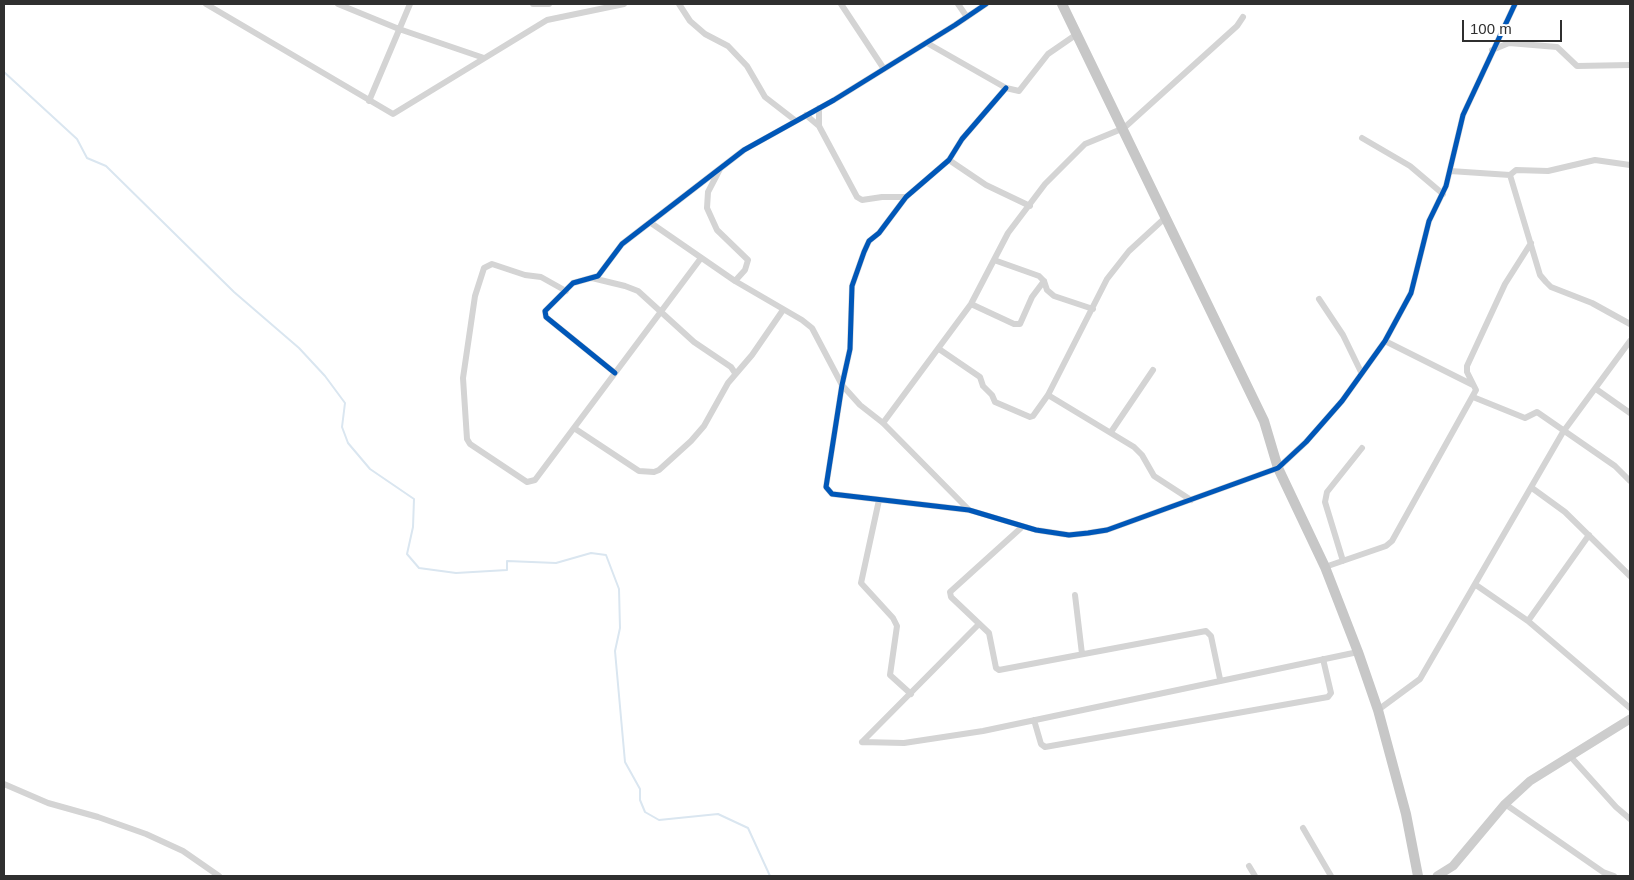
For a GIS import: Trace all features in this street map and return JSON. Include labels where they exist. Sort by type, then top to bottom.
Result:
[{"type":"main road","points":[[1062,4],[1124,128],[1222,338],[1264,421],[1278,468],[1324,567],[1358,652],[1378,710],[1406,814],[1418,876]]},
{"type":"street","points":[[206,4],[369,101],[395,114],[547,20],[624,4]]},
{"type":"street","points":[[338,4],[399,29],[484,58]]},
{"type":"street","points":[[369,101],[410,4]]},
{"type":"street","points":[[533,4],[549,4]]},
{"type":"street","points":[[679,4],[690,21],[705,34],[728,46],[747,66],[766,97],[796,121]]},
{"type":"street","points":[[841,4],[884,69]]},
{"type":"street","points":[[958,4],[967,17]]},
{"type":"street","points":[[615,373],[544,314],[566,291],[579,280],[598,276],[622,244],[721,165],[927,43],[986,4]]},
{"type":"street","points":[[1006,88],[962,139],[949,160],[906,197],[879,233],[869,241],[852,286],[850,349],[842,385],[826,487],[832,494],[969,510],[1022,527],[1069,535],[1107,530],[1278,468],[1322,425],[1385,340],[1411,292],[1429,221],[1443,194],[1450,171],[1463,115],[1515,4]]},
{"type":"street","points":[[883,423],[971,304],[1008,234],[1045,184],[1085,144],[1124,128],[1237,26],[1243,16]]},
{"type":"street","points":[[927,43],[1006,88],[1019,90],[1048,54],[1077,34]]},
{"type":"street","points":[[1492,50],[1510,43],[1557,47],[1572,62],[1583,68],[1630,65]]},
{"type":"street","points":[[819,108],[820,126],[857,198],[862,200],[882,197],[906,197]]},
{"type":"street","points":[[806,115],[820,126]]},
{"type":"street","points":[[1362,138],[1426,177],[1443,194]]},
{"type":"street","points":[[949,160],[986,185],[1030,206]]},
{"type":"street","points":[[1450,171],[1510,175],[1516,170],[1548,171],[1595,160],[1630,165]]},
{"type":"street","points":[[721,165],[708,192],[707,208],[717,230],[748,260],[746,270],[735,281]]},
{"type":"street","points":[[1510,175],[1540,275],[1551,287],[1592,303],[1630,324]]},
{"type":"street","points":[[939,349],[980,377],[983,386],[992,395],[995,402],[1030,417],[1036,414],[1048,395],[1114,268],[1129,251],[1166,217]]},
{"type":"street","points":[[651,222],[735,281],[802,320],[816,333],[842,385],[860,405],[883,423],[969,510]]},
{"type":"street","points":[[1324,567],[1386,546],[1392,541],[1473,397],[1476,390],[1467,372],[1467,366],[1505,284],[1531,243]]},
{"type":"street","points":[[566,291],[541,277],[525,275],[492,264],[484,268],[476,296],[464,378],[467,439],[470,444],[527,482],[532,482],[574,428],[659,311],[701,258]]},
{"type":"street","points":[[994,260],[1039,276],[1044,281],[1047,290],[1054,296],[1093,309]]},
{"type":"street","points":[[592,278],[625,286],[638,292],[694,342],[731,367],[735,373]]},
{"type":"street","points":[[971,304],[1014,324],[1020,324],[1032,297],[1044,281]]},
{"type":"street","points":[[1319,299],[1343,335],[1361,372]]},
{"type":"street","points":[[574,428],[639,471],[654,472],[685,446],[704,426],[735,373],[752,355],[783,310]]},
{"type":"street","points":[[1385,340],[1474,386]]},
{"type":"street","points":[[1378,710],[1420,679],[1563,432],[1630,341]]},
{"type":"street","points":[[1111,432],[1153,370]]},
{"type":"street","points":[[1596,389],[1630,413]]},
{"type":"street","points":[[1048,395],[1111,432],[1139,451],[1154,476],[1191,500]]},
{"type":"street","points":[[1473,397],[1525,418],[1536,412],[1614,466],[1630,481]]},
{"type":"street","points":[[1343,561],[1325,502],[1328,492],[1362,448]]},
{"type":"street","points":[[1532,488],[1565,512],[1630,576]]},
{"type":"street","points":[[879,500],[861,583],[893,618],[897,626],[890,675],[911,694]]},
{"type":"street","points":[[1022,527],[950,592],[951,597],[991,637],[994,665],[999,670],[1206,632],[1211,636],[1220,679]]},
{"type":"street","points":[[1528,621],[1589,535]]},
{"type":"street","points":[[1476,585],[1528,621],[1630,708]]},
{"type":"street","points":[[1075,595],[1082,654]]},
{"type":"street","points":[[980,624],[862,742],[911,742],[1034,720],[1220,679],[1358,652]]},
{"type":"street","points":[[1034,720],[1041,744],[1045,747],[1328,697],[1331,693],[1323,659]]},
{"type":"street","points":[[1437,876],[1453,866],[1505,804],[1530,781],[1630,719]]},
{"type":"street","points":[[1570,756],[1616,807],[1630,819]]},
{"type":"street","points":[[4,784],[48,803],[110,820],[146,834],[183,851],[219,876]]},
{"type":"street","points":[[1505,804],[1603,872],[1614,876]]},
{"type":"street","points":[[1303,828],[1331,876]]},
{"type":"street","points":[[1249,866],[1255,876]]},
{"type":"waterway","points":[[4,72],[77,139],[87,158],[106,166],[234,292],[299,348],[325,376],[345,403],[342,427],[348,443],[370,469],[414,499],[413,527],[407,554],[419,568],[456,573],[507,570],[507,561],[556,563],[591,553],[606,555],[619,589],[620,628],[615,651],[625,762],[640,789],[640,800],[645,812],[659,820],[718,814],[748,828],[770,876]]},
{"type":"cycle path","points":[[615,373],[546,317],[545,311],[573,283],[598,276],[622,244],[744,150],[834,100],[986,4]]},
{"type":"cycle path","points":[[1006,88],[962,139],[949,160],[906,197],[879,233],[869,241],[864,252],[852,286],[850,349],[842,385],[826,487],[832,494],[969,510],[1036,530],[1069,535],[1107,530],[1278,468],[1306,442],[1342,401],[1385,341],[1411,293],[1429,221],[1446,186],[1463,115],[1515,4]]}]
